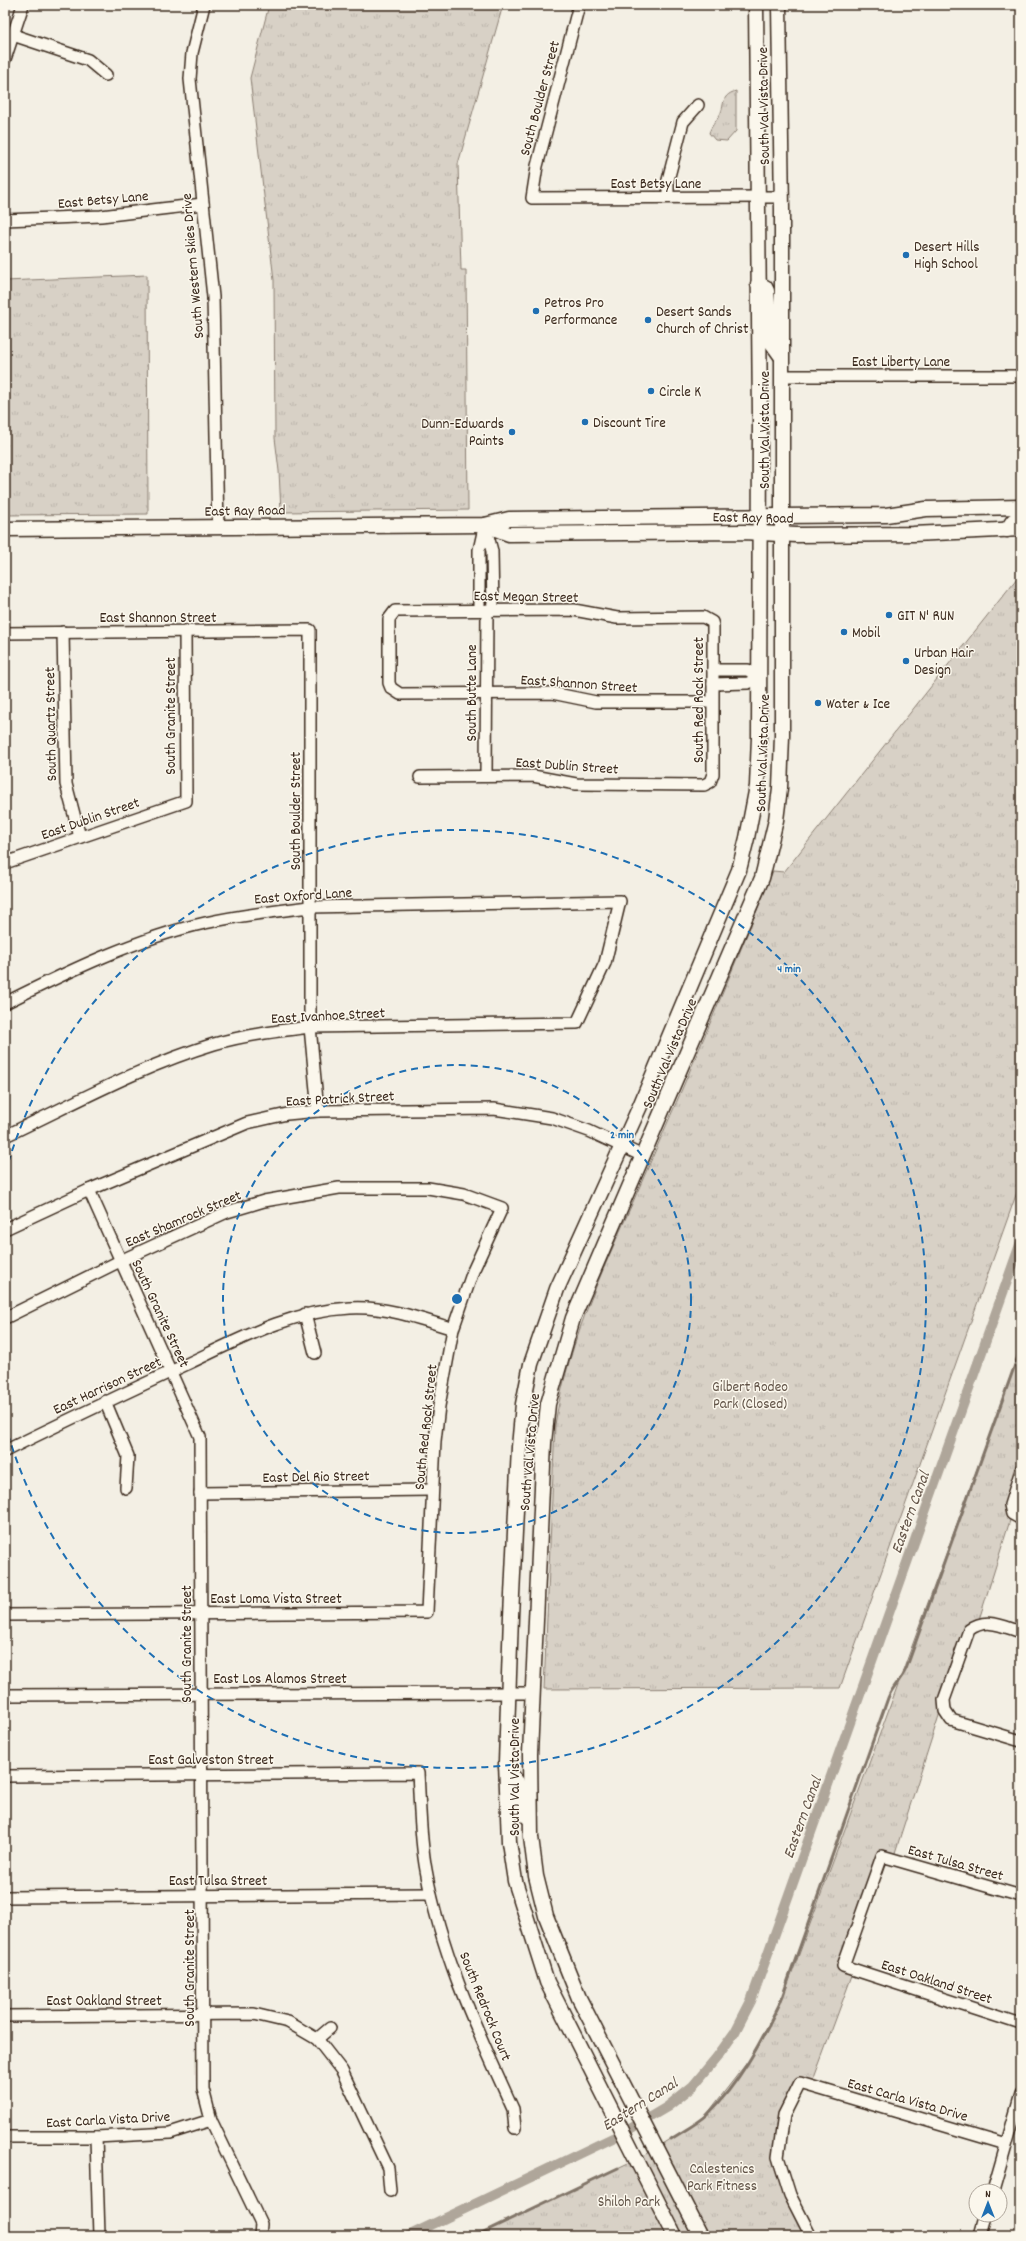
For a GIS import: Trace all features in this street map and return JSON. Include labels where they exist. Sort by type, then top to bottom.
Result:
[{"type":"main road","name":"South Val Vista Drive","points":[[675,2236],[547,1982],[515,1881],[508,1842],[506,1767],[508,1693],[518,1455],[523,1404],[532,1364],[557,1289],[622,1146],[739,870],[752,816],[757,786],[760,517],[756,5]]},
{"type":"main road","name":"South Val Vista Drive","points":[[701,2236],[579,1998],[546,1916],[536,1876],[530,1820],[532,1693],[548,1404],[572,1318],[644,1156],[740,932],[762,878],[776,820],[780,788],[782,678],[782,197],[779,5]]},
{"type":"main road","points":[[758,284],[765,287],[767,291],[771,342],[781,356]]},
{"type":"main road","name":"East Ray Road","points":[[5,529],[485,525],[509,519],[886,515],[926,509],[1021,506]]},
{"type":"main road","points":[[1007,530],[1013,520],[1021,516]]},
{"type":"main road","name":"East Ray Road","points":[[485,525],[509,534],[913,534],[1021,529]]},
{"type":"main road","points":[[759,678],[782,678]]},
{"type":"main road","points":[[717,924],[740,932]]},
{"type":"main road","points":[[506,1767],[517,1782],[520,1810],[530,1820]]},
{"type":"main road","points":[[515,1881],[530,1902],[539,1929],[542,1932],[554,1937]]},
{"type":"street","points":[[5,59],[23,5]]},
{"type":"street","name":"South Western Skies Drive","points":[[204,5],[192,52],[190,79],[213,297],[218,528]]},
{"type":"street","name":"South Boulder Street","points":[[532,198],[537,166],[579,5]]},
{"type":"street","points":[[13,34],[88,60],[106,75]]},
{"type":"street","points":[[668,198],[668,180],[683,122],[698,104]]},
{"type":"street","name":"East Betsy Lane","points":[[532,198],[782,197]]},
{"type":"street","name":"East Betsy Lane","points":[[5,220],[102,216],[203,204]]},
{"type":"street","name":"East Liberty Lane","points":[[781,376],[1021,376]]},
{"type":"street","name":"South Butte Lane","points":[[485,525],[492,551],[486,610],[486,776]]},
{"type":"street","name":"East Megan Street","points":[[395,691],[389,682],[389,620],[392,615],[400,610],[574,610],[617,618],[703,617],[708,619]]},
{"type":"street","name":"South Red Rock Street","points":[[708,619],[713,626],[713,774],[710,782]]},
{"type":"street","name":"South Boulder Street","points":[[310,630],[310,1027],[318,1111]]},
{"type":"street","name":"East Shannon Street","points":[[5,633],[310,630]]},
{"type":"street","name":"South Granite Street","points":[[185,631],[186,801]]},
{"type":"street","name":"South Quartz Street","points":[[63,632],[66,784],[80,837]]},
{"type":"street","points":[[713,670],[748,670],[759,678],[748,683],[713,684]]},
{"type":"street","name":"East Shannon Street","points":[[395,691],[400,694],[552,693],[596,702],[713,702]]},
{"type":"street","name":"East Dublin Street","points":[[420,777],[533,776],[576,784],[704,785],[710,782]]},
{"type":"street","name":"East Dublin Street","points":[[5,863],[186,801]]},
{"type":"street","name":"East Oxford Lane","points":[[5,1003],[48,982],[123,949],[204,923],[264,912],[310,907],[620,901],[605,963],[577,1023]]},
{"type":"street","name":"East Ivanhoe Street","points":[[5,1136],[159,1064],[214,1044],[268,1032],[310,1027],[577,1023]]},
{"type":"street","name":"East Patrick Street","points":[[5,1229],[89,1190],[247,1123],[287,1114],[318,1111],[494,1109],[552,1118],[589,1131],[644,1156]]},
{"type":"street","name":"East Shamrock Street","points":[[5,1318],[120,1261],[227,1212],[264,1201],[305,1192],[339,1188],[428,1188],[464,1194],[502,1208]]},
{"type":"street","name":"South Granite Street","points":[[89,1190],[120,1261],[172,1371],[200,1437],[201,1774],[204,1895],[203,2089],[211,2120],[261,2224],[260,2236]]},
{"type":"street","name":"South Red Rock Street","points":[[427,1612],[432,1490],[439,1406],[453,1329],[472,1271],[502,1208]]},
{"type":"street","name":"East Harrison Street","points":[[5,1451],[105,1401],[274,1324],[305,1314],[350,1308],[382,1309],[412,1316],[453,1329]]},
{"type":"street","points":[[305,1314],[315,1353]]},
{"type":"street","points":[[105,1401],[128,1456],[126,1488]]},
{"type":"street","points":[[1021,1470],[1010,1505],[1012,1514],[1021,1519]]},
{"type":"street","name":"East Del Rio Street","points":[[200,1493],[432,1490]]},
{"type":"street","name":"East Loma Vista Street","points":[[5,1615],[427,1612]]},
{"type":"street","points":[[1021,1632],[994,1624],[978,1623],[969,1630],[944,1700],[945,1711],[951,1720],[1021,1741]]},
{"type":"street","name":"East Los Alamos Street","points":[[5,1695],[201,1693],[532,1693]]},
{"type":"street","name":"East Galveston Street","points":[[5,1776],[418,1773]]},
{"type":"street","name":"South Redrock Court","points":[[418,1773],[425,1869],[431,1894],[447,1952],[464,2000],[513,2109],[515,2128]]},
{"type":"street","name":"East Tulsa Street","points":[[844,1966],[882,1856],[1021,1896]]},
{"type":"street","name":"East Tulsa Street","points":[[5,1897],[431,1894]]},
{"type":"street","name":"East Oakland Street","points":[[844,1966],[1021,2024]]},
{"type":"street","name":"East Oakland Street","points":[[5,2016],[254,2014],[288,2022],[317,2039]]},
{"type":"street","points":[[330,2028],[317,2039],[342,2071],[388,2168],[390,2191]]},
{"type":"street","name":"East Carla Vista Drive","points":[[812,2236],[790,2195],[778,2157],[784,2115],[800,2083],[1006,2144]]},
{"type":"street","points":[[995,2183],[1021,2094]]},
{"type":"street","name":"East Carla Vista Drive","points":[[5,2137],[96,2137],[170,2133],[211,2120]]},
{"type":"street","points":[[96,2137],[99,2236]]},
{"type":"street","points":[[980,2236],[984,2223]]},
{"type":"green space","points":[[269,5],[503,5],[458,164],[461,270],[466,270],[468,510],[281,512],[279,471],[275,438],[274,280],[250,78]]},
{"type":"green space","points":[[736,91],[736,131],[727,141],[715,140],[709,133],[712,126],[721,112],[725,98]]},
{"type":"green space","points":[[147,275],[148,514],[5,515],[5,281]]},
{"type":"green space","name":"Gilbert Rodeo Park (Closed)","points":[[1021,573],[1021,1181],[840,1688],[544,1689],[555,1425],[569,1361],[579,1330],[603,1269],[693,1064],[773,871],[784,872]]},
{"type":"green space","name":"Calestenics Park Fitness","points":[[1021,1349],[1021,1470],[1012,1514],[978,1623],[944,1700],[893,1859],[883,1856],[844,1966],[854,1970],[811,2086],[800,2083],[784,2115],[778,2157],[811,2236],[475,2236],[647,2154],[704,2118],[756,2051],[783,1998]]},
{"type":"waterway","name":"Eastern Canal","points":[[408,2236],[623,2133],[667,2107],[693,2086],[735,2032],[751,2001],[1021,1242]]},
{"type":"waterway","points":[[671,2139],[707,2115],[719,2103],[748,2062],[780,2003],[888,1698],[906,1669],[1021,1348]]},
{"type":"waterway","points":[[475,2236],[618,2168]]},
{"type":"place","name":"Desert Hills High School","points":[[906,255]]},
{"type":"place","name":"Petros Pro Performance","points":[[536,311]]},
{"type":"place","name":"Desert Sands Church of Christ","points":[[648,320]]},
{"type":"place","name":"Circle K","points":[[651,391]]},
{"type":"place","name":"Discount Tire","points":[[585,422]]},
{"type":"place","name":"Dunn-Edwards Paints","points":[[512,432]]},
{"type":"place","name":"GIT N' RUN","points":[[889,615]]},
{"type":"place","name":"Mobil","points":[[844,632]]},
{"type":"place","name":"Urban Hair Design","points":[[906,661]]},
{"type":"place","name":"Water & Ice","points":[[818,703]]},
{"type":"park label","name":"Shiloh Park","points":[[629,2201]]}]
